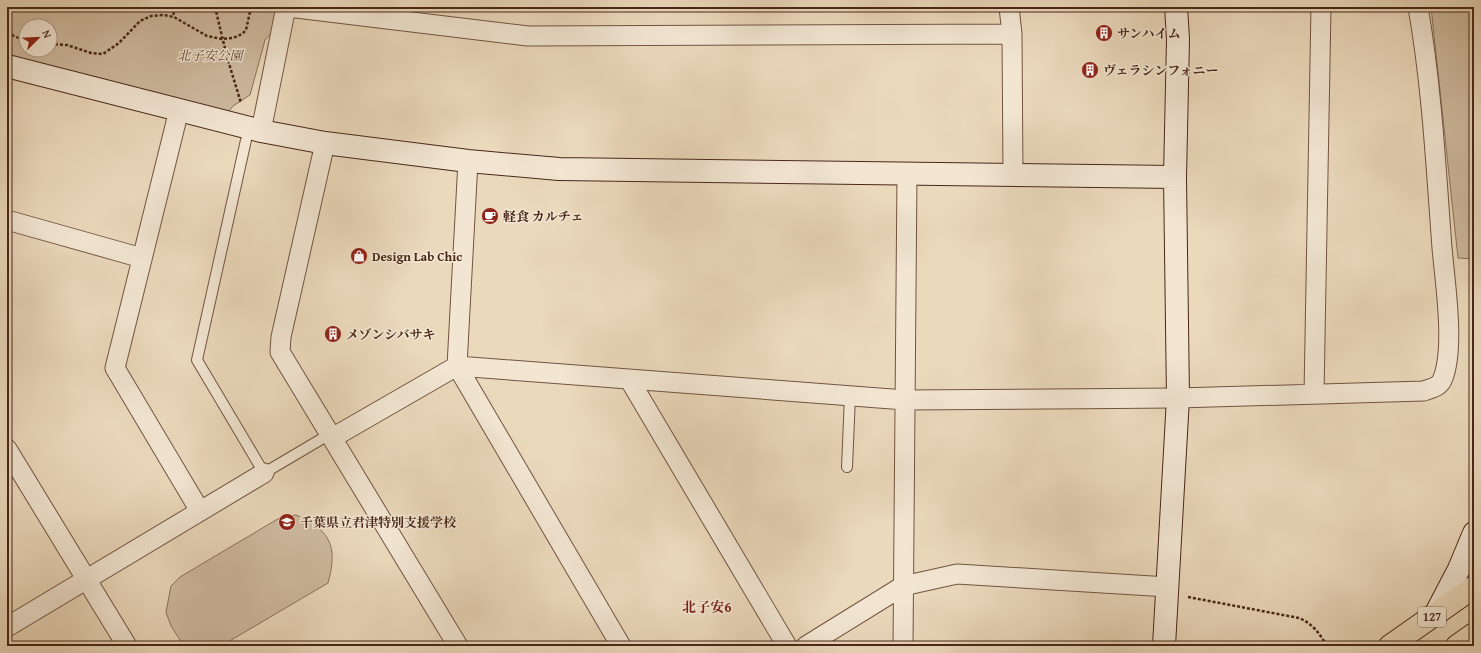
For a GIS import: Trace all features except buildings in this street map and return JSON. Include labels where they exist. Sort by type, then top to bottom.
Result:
[{"type":"highway","name":"127","points":[[1390,646],[1474,587]]},
{"type":"highway","points":[[1457,646],[1474,634]]},
{"type":"street","points":[[254,135],[287,7],[528,36],[1012,34]]},
{"type":"street","points":[[1009,7],[1012,34],[1013,175]]},
{"type":"street","points":[[1164,646],[1175,592],[1178,398],[1175,177],[1178,39],[1176,7]]},
{"type":"street","points":[[1314,394],[1321,7]]},
{"type":"street","points":[[331,436],[457,366],[905,400],[1178,398],[1424,391],[1438,386],[1443,379],[1448,342],[1447,314],[1427,60],[1418,7]]},
{"type":"street","points":[[7,66],[179,110],[254,135],[559,169],[1175,177]]},
{"type":"street","points":[[179,110],[115,368],[200,511]]},
{"type":"street","points":[[325,143],[281,337],[280,352],[458,646]]},
{"type":"street","points":[[468,160],[457,366],[621,646]]},
{"type":"street","points":[[903,646],[907,173]]},
{"type":"street","points":[[7,220],[142,258]]},
{"type":"street","points":[[629,379],[786,646]]},
{"type":"street","points":[[7,449],[127,646]]},
{"type":"street","points":[[7,627],[264,473]]},
{"type":"street","points":[[1435,615],[1459,568],[1474,533]]},
{"type":"street","points":[[806,646],[903,586],[956,574],[1175,592]]},
{"type":"lane","points":[[254,135],[197,360],[264,473],[331,436]]},
{"type":"lane","points":[[847,467],[850,396]]},
{"type":"path","points":[[49,7],[56,11],[65,10],[71,7]]},
{"type":"path","points":[[173,7],[174,17]]},
{"type":"path","points":[[215,7],[222,39],[243,109]]},
{"type":"path","points":[[58,44],[67,45],[91,53],[103,54],[119,43],[140,21],[151,16],[164,15],[174,17],[207,36],[222,39],[233,38],[246,30],[251,7]]},
{"type":"path","points":[[7,33],[18,38]]},
{"type":"path","points":[[1175,592],[1299,618],[1312,626],[1327,646]]},
{"type":"green space","name":"北子安公園","points":[[7,7],[275,7],[276,28],[265,40],[250,95],[233,106],[229,111],[220,112],[7,58]]},
{"type":"green space","points":[[1431,7],[1474,7],[1474,259],[1458,258]]},
{"type":"green space","points":[[296,515],[317,527],[329,541],[332,559],[328,583],[221,646],[188,646],[180,640],[171,626],[166,612],[171,586],[180,577],[281,517]]},
{"type":"place","name":"サンハイム","points":[[1104,33]]},
{"type":"place","name":"ヴェラシンフォニー","points":[[1090,70]]},
{"type":"place","name":"軽食 カルチェ","points":[[490,216]]},
{"type":"place","name":"Design Lab Chic","points":[[359,256]]},
{"type":"place","name":"メゾンシバサキ","points":[[333,334]]},
{"type":"place","name":"千葉県立君津特別支援学校","points":[[287,522]]},
{"type":"district","name":"北子安6","points":[[707,607]]}]
